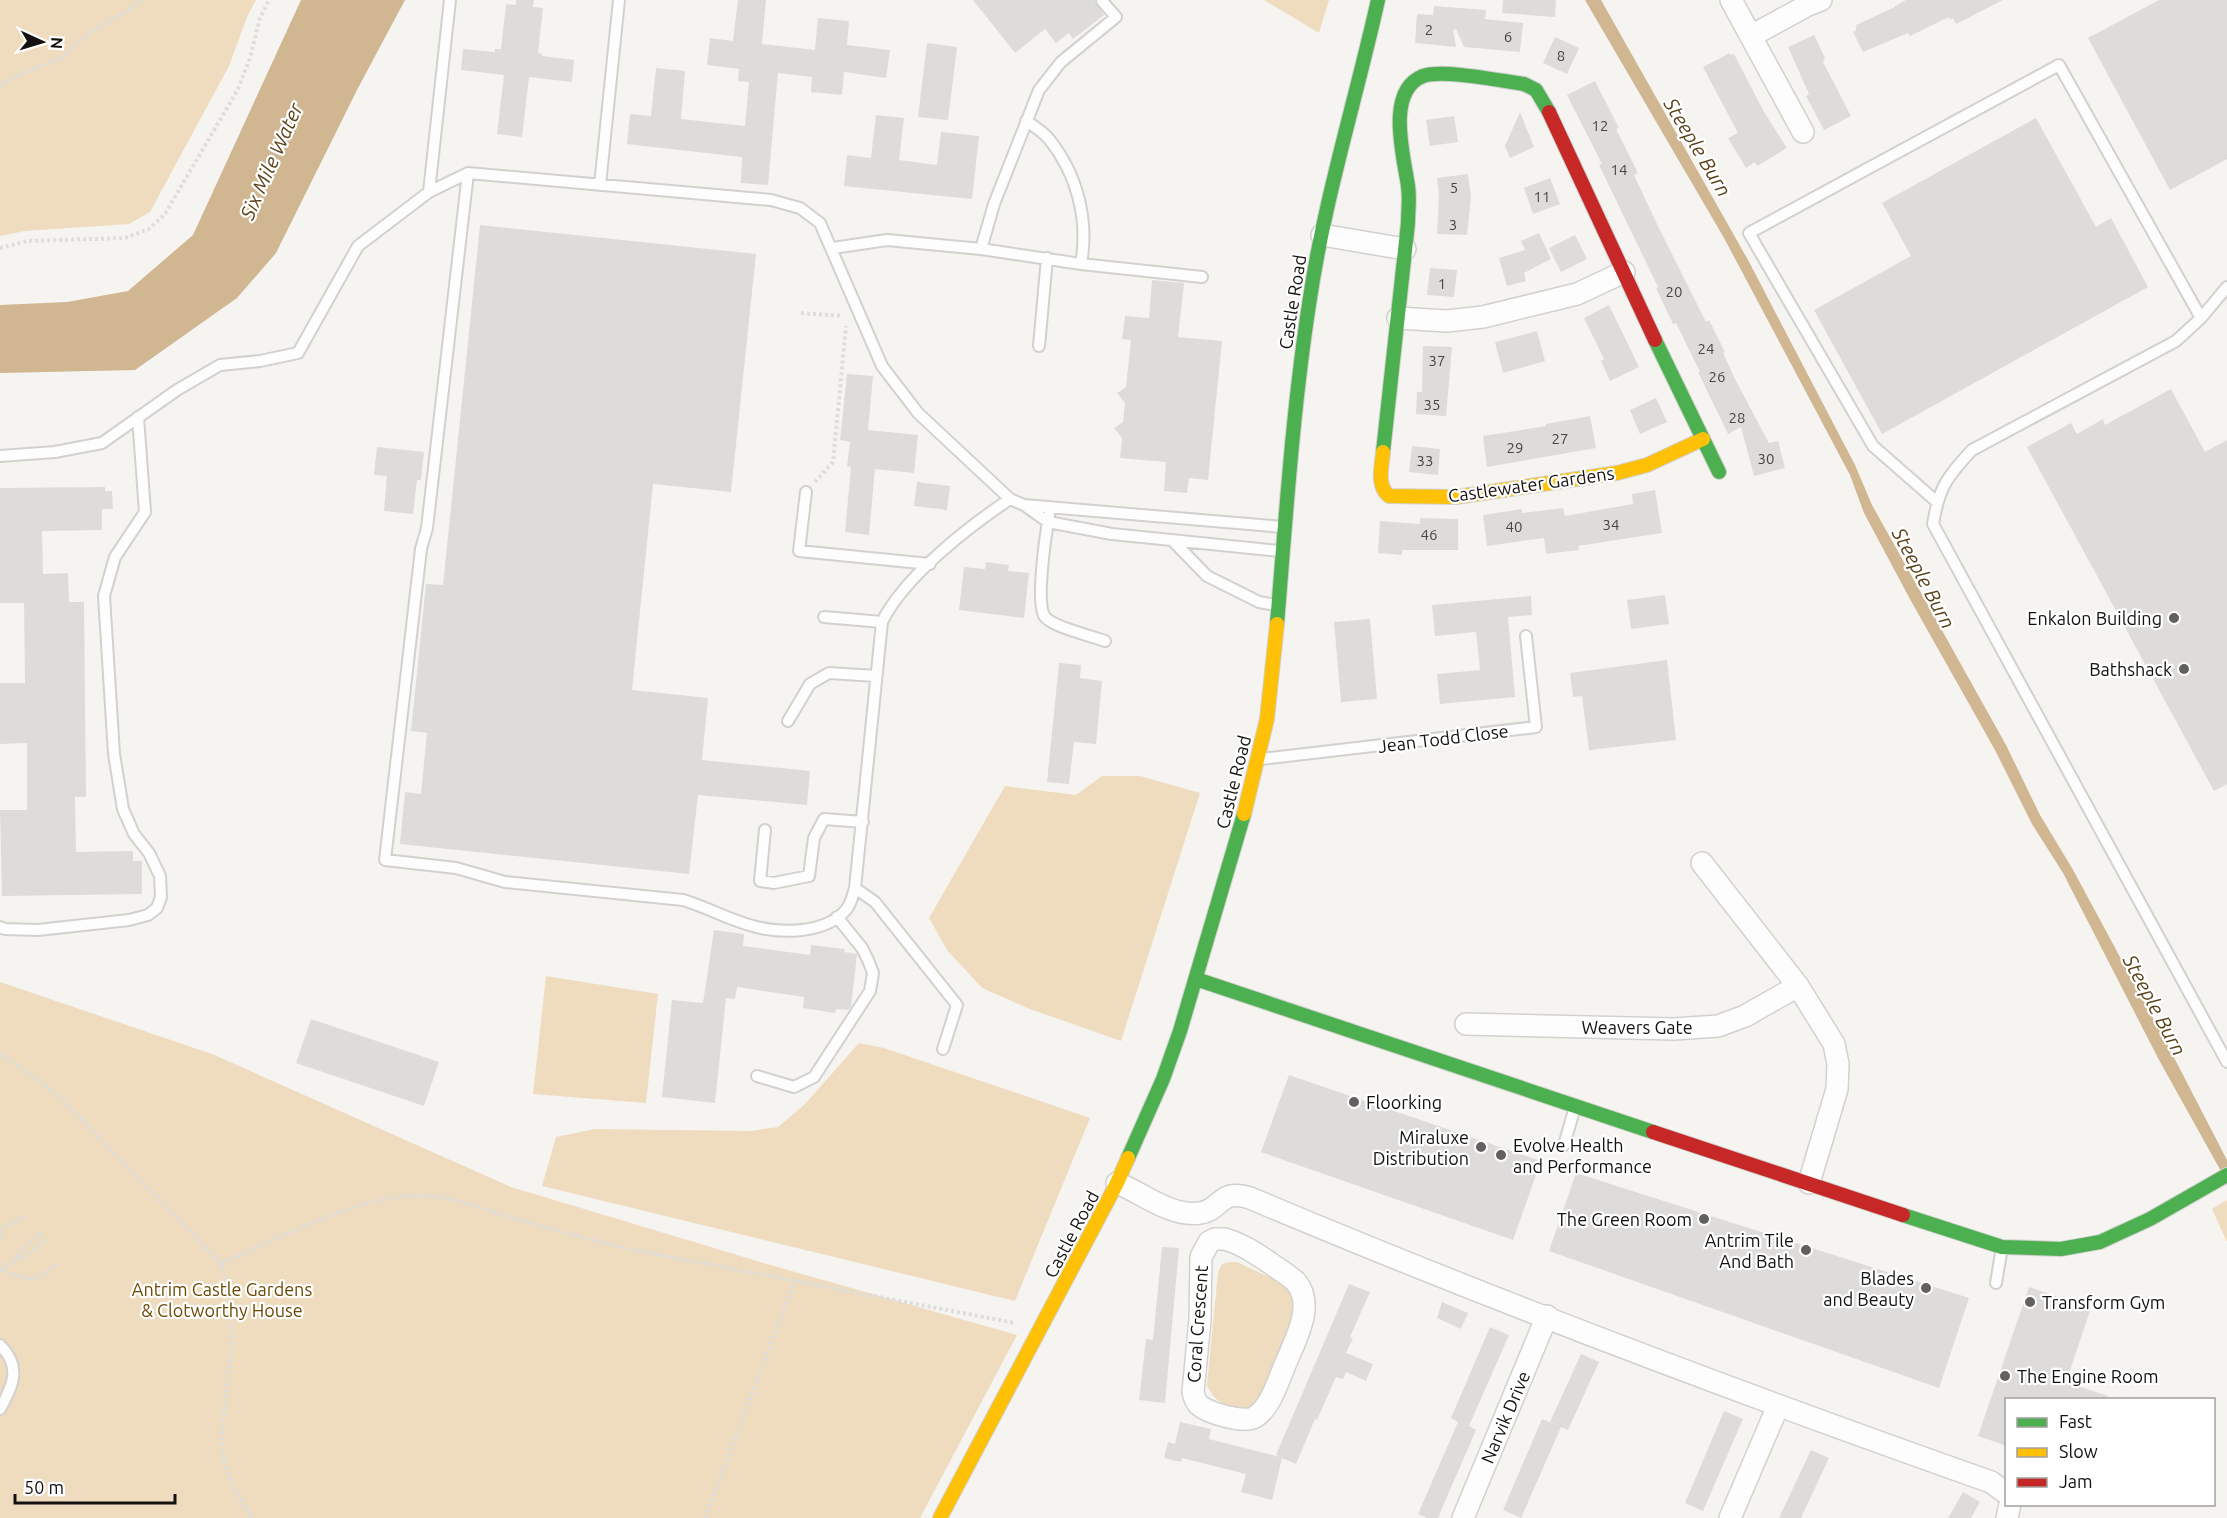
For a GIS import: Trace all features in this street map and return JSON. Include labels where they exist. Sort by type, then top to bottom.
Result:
[{"type":"street","name":"Castle Road","points":[[940,1518],[1117,1184],[1163,1079],[1196,979],[1246,809],[1268,708],[1295,408],[1310,296],[1334,180],[1363,68],[1377,0]]},
{"type":"street","points":[[1731,0],[1803,132]]},
{"type":"street","points":[[1751,36],[1808,4],[1821,0]]},
{"type":"street","name":"Castlewater Gardens","points":[[1704,439],[1647,465],[1617,473],[1456,497],[1389,496],[1383,491],[1380,482],[1409,199],[1398,122],[1402,101],[1409,87],[1418,79],[1433,73],[1444,74],[1515,82],[1536,90],[1545,104],[1704,439],[1719,472]]},
{"type":"street","points":[[1322,235],[1405,249]]},
{"type":"street","points":[[1398,318],[1447,321],[1483,317],[1577,294],[1624,272]]},
{"type":"street","points":[[1702,863],[1798,986],[1834,1044],[1838,1064],[1836,1089],[1809,1183]]},
{"type":"street","points":[[1196,979],[2002,1247],[2061,1249],[2100,1242],[2150,1219],[2227,1175]]},
{"type":"street","name":"Weavers Gate","points":[[1466,1024],[1674,1029],[1718,1026],[1745,1016],[1798,986]]},
{"type":"street","points":[[1117,1184],[1179,1211],[1198,1213],[1209,1210],[1228,1197],[1236,1195],[1245,1197],[1389,1257],[1778,1406],[1991,1482],[2005,1494]]},
{"type":"street","points":[[1209,1210],[1218,1239]]},
{"type":"street","name":"Coral Crescent","points":[[1218,1239],[1225,1239],[1243,1246],[1291,1278],[1300,1289],[1304,1303],[1301,1325],[1280,1378],[1260,1413],[1248,1420],[1240,1420],[1203,1408],[1196,1401],[1193,1392],[1200,1320],[1201,1257],[1207,1244],[1218,1239]]},
{"type":"street","name":"Narvik Drive","points":[[1463,1518],[1547,1316]]},
{"type":"street","points":[[1730,1518],[1778,1406]]},
{"type":"lane","points":[[429,192],[450,0]]},
{"type":"lane","points":[[600,185],[619,0]]},
{"type":"lane","points":[[981,249],[994,204],[1039,90],[1061,62],[1116,17],[1102,1]]},
{"type":"lane","points":[[1936,502],[1873,446],[1749,232],[2059,65],[2200,318]]},
{"type":"lane","points":[[1026,121],[1047,137],[1069,170],[1077,192],[1084,224],[1081,264]]},
{"type":"lane","points":[[468,173],[428,528],[421,549],[385,860],[456,868],[505,882],[682,900],[737,921],[771,929],[812,928],[837,917],[846,910],[855,888],[882,622],[891,603],[930,564],[970,526],[1010,499]]},
{"type":"lane","points":[[0,456],[56,452],[102,443],[198,376],[220,365],[298,353],[358,246],[429,192],[468,173],[771,200],[800,208],[820,223],[833,248],[873,348],[900,393],[918,413],[1010,499],[1024,505],[1048,522],[1112,534],[1283,551]]},
{"type":"lane","points":[[833,248],[887,240],[981,249],[1081,264],[1202,277]]},
{"type":"lane","points":[[1039,346],[1047,258]]},
{"type":"lane","points":[[2227,287],[2176,341],[1972,450],[1948,476],[1936,502],[1933,524],[2227,1062]]},
{"type":"lane","points":[[0,927],[5,930],[38,930],[129,920],[148,915],[157,908],[161,897],[160,876],[149,853],[134,834],[123,809],[114,754],[104,596],[115,557],[145,512],[138,417]]},
{"type":"lane","points":[[806,492],[799,551],[930,564]]},
{"type":"lane","points":[[1024,505],[1285,527]]},
{"type":"lane","points":[[1050,506],[1040,601],[1045,617],[1054,623],[1105,641]]},
{"type":"lane","points":[[1172,540],[1207,576],[1259,602],[1278,605]]},
{"type":"lane","points":[[824,617],[882,622]]},
{"type":"lane","name":"Jean Todd Close","points":[[1258,759],[1536,727],[1526,636]]},
{"type":"lane","points":[[788,721],[810,684],[829,673],[876,676]]},
{"type":"lane","points":[[765,830],[760,881],[774,883],[809,876],[814,838],[824,819],[863,822]]},
{"type":"lane","points":[[855,888],[874,902],[957,1005],[943,1049]]},
{"type":"lane","points":[[757,1076],[794,1087],[814,1077],[870,991],[873,973],[868,960],[862,948],[837,917]]},
{"type":"lane","points":[[1564,1145],[1576,1107]]},
{"type":"lane","points":[[1996,1283],[2002,1247]]},
{"type":"lane","points":[[0,1345],[12,1359],[14,1376],[11,1388],[0,1409]]},
{"type":"path","points":[[0,86],[14,77],[61,58],[94,30],[144,0]]},
{"type":"path","points":[[0,248],[28,241],[125,238],[149,228],[165,214],[238,89],[250,58],[260,18],[269,0]]},
{"type":"path","points":[[801,313],[847,316],[833,462],[806,492]]},
{"type":"path","points":[[0,1055],[15,1063],[58,1095],[221,1264],[229,1288],[233,1329],[223,1425],[224,1460],[237,1494],[252,1518]]},
{"type":"path","points":[[221,1264],[288,1233],[345,1211],[391,1199],[425,1196],[456,1200],[573,1236],[634,1250],[1023,1324]]},
{"type":"path","points":[[0,1239],[5,1227],[26,1216]]},
{"type":"path","points":[[1,1271],[18,1257],[19,1251],[44,1232]]},
{"type":"path","points":[[18,1257],[23,1258],[47,1238]]},
{"type":"path","points":[[0,1262],[1,1271]]},
{"type":"path","points":[[1,1271],[23,1279],[41,1278],[59,1262]]},
{"type":"path","points":[[705,1518],[794,1281]]},
{"type":"green space","points":[[0,0],[256,0],[247,17],[229,66],[150,212],[129,224],[25,231],[0,236]]},
{"type":"green space","points":[[1264,0],[1329,0],[1319,33]]},
{"type":"green space","points":[[1102,776],[1140,776],[1200,793],[1121,1041],[1030,1009],[982,988],[947,950],[929,918],[1005,786],[1076,795]]},
{"type":"green space","points":[[546,976],[658,994],[646,1103],[533,1094]]},
{"type":"green space","name":"Antrim Castle Gardens & Clotworthy House","points":[[0,982],[212,1054],[511,1187],[767,1264],[1017,1335],[920,1518],[0,1518]]},
{"type":"green space","points":[[859,1043],[884,1048],[1090,1118],[1015,1301],[542,1186],[556,1137],[595,1129],[750,1131],[778,1127],[805,1104]]},
{"type":"green space","points":[[2227,1200],[2227,1242],[2212,1209]]},
{"type":"green space","points":[[1237,1262],[1286,1285],[1298,1307],[1263,1397],[1252,1408],[1220,1402],[1207,1385],[1218,1272],[1222,1264]]},
{"type":"water","name":"Six Mile Water","points":[[301,0],[405,0],[358,88],[276,253],[237,298],[135,370],[0,373],[0,305],[67,302],[128,291],[193,235]]},
{"type":"water","points":[[1585,0],[1601,0],[1748,260],[1855,465],[1872,505],[2006,745],[2040,815],[2072,868],[2167,1044],[2227,1160],[2227,1182],[2159,1060],[2063,873],[2032,824],[1995,750],[1864,513],[1850,475],[1724,238]]},
{"type":"building","points":[[516,0],[534,0],[533,7],[543,8],[538,53],[542,56],[574,60],[572,82],[529,77],[522,137],[497,134],[504,75],[461,70],[463,49],[495,52],[495,49],[501,49],[506,4],[516,5]]},
{"type":"building","points":[[738,0],[766,0],[762,44],[815,50],[818,18],[849,21],[847,45],[890,50],[886,78],[844,72],[842,95],[811,92],[812,77],[778,73],[768,185],[741,183],[742,157],[627,144],[630,114],[651,116],[656,68],[685,71],[681,119],[745,126],[749,82],[738,81],[739,69],[707,65],[710,38],[733,41]]},
{"type":"building","points":[[973,0],[1094,0],[1104,15],[1073,39],[1069,33],[1056,43],[1045,29],[1015,53]]},
{"type":"building","points":[[1503,0],[1556,0],[1555,17],[1502,13]]},
{"type":"building","points":[[1906,0],[2003,0],[1956,24],[1953,18],[1950,20],[1949,17],[1910,36],[1908,33],[1863,52],[1853,32],[1856,31],[1856,25]]},
{"type":"building","points":[[2159,0],[2227,0],[2227,159],[2170,190],[2088,38]]},
{"type":"building","points":[[1434,6],[1486,10],[1485,19],[1523,23],[1520,52],[1464,47],[1456,29],[1453,30],[1456,47],[1415,43],[1417,14],[1433,15]]},
{"type":"building","points":[[1814,35],[1825,58],[1823,62],[1851,116],[1824,130],[1806,96],[1809,94],[1788,47]]},
{"type":"building","points":[[1555,37],[1579,48],[1567,74],[1543,63]]},
{"type":"building","points":[[927,43],[957,47],[948,120],[918,117]]},
{"type":"building","points":[[1730,53],[1734,54],[1764,112],[1787,148],[1757,166],[1755,162],[1746,168],[1728,138],[1738,133],[1703,67]]},
{"type":"building","points":[[1595,81],[1619,128],[1616,129],[1638,173],[1634,175],[1656,222],[1706,322],[1709,320],[1736,381],[1769,443],[1778,441],[1785,468],[1754,476],[1741,427],[1728,434],[1676,323],[1673,324],[1656,288],[1658,287],[1599,165],[1602,164],[1567,95]]},
{"type":"building","points":[[1520,112],[1534,147],[1510,158],[1505,146]]},
{"type":"building","points":[[876,115],[904,118],[899,160],[937,165],[941,132],[979,136],[972,199],[844,186],[847,155],[871,158]]},
{"type":"building","points":[[1454,116],[1458,142],[1430,146],[1426,120]]},
{"type":"building","points":[[2036,118],[2096,227],[2111,218],[2148,287],[1882,434],[1814,310],[1911,256],[1882,203]]},
{"type":"building","points":[[1468,174],[1471,197],[1467,235],[1437,234],[1439,195],[1437,178]]},
{"type":"building","points":[[1550,178],[1560,204],[1533,214],[1524,188]]},
{"type":"building","points":[[480,225],[756,254],[731,492],[653,484],[632,690],[708,698],[702,760],[810,771],[807,805],[698,795],[689,874],[400,844],[405,792],[421,794],[427,733],[411,731],[426,584],[443,585]]},
{"type":"building","points":[[1539,233],[1551,259],[1524,273],[1526,281],[1507,286],[1499,258],[1525,250],[1521,241]]},
{"type":"building","points":[[1575,235],[1587,259],[1561,272],[1549,248]]},
{"type":"building","points":[[1430,268],[1457,270],[1454,297],[1427,295]]},
{"type":"building","points":[[1152,280],[1184,283],[1178,337],[1222,341],[1208,480],[1189,478],[1187,493],[1164,491],[1166,462],[1120,458],[1122,438],[1114,428],[1123,422],[1125,403],[1117,393],[1126,387],[1131,340],[1122,339],[1125,316],[1149,318]]},
{"type":"building","points":[[1609,305],[1639,367],[1610,381],[1601,361],[1604,359],[1584,318]]},
{"type":"building","points":[[1537,331],[1545,361],[1503,373],[1495,342]]},
{"type":"building","points":[[1423,346],[1452,347],[1446,416],[1416,414],[1417,392],[1422,392]]},
{"type":"building","points":[[847,374],[873,376],[868,430],[918,435],[914,473],[875,469],[869,535],[845,532],[851,467],[847,466],[850,442],[840,440]]},
{"type":"building","name":"Enkalon Building","points":[[2171,389],[2205,452],[2227,440],[2227,784],[2214,791],[2027,447],[2071,423],[2077,434],[2103,419],[2105,425]]},
{"type":"building","points":[[1656,398],[1667,422],[1640,434],[1630,410]]},
{"type":"building","points":[[1590,416],[1596,448],[1487,467],[1483,436]]},
{"type":"building","points":[[1412,446],[1440,449],[1438,475],[1409,472]]},
{"type":"building","points":[[377,447],[424,452],[421,480],[417,480],[413,514],[384,511],[387,476],[374,475]]},
{"type":"building","points":[[917,482],[950,486],[947,510],[914,506]]},
{"type":"building","points":[[105,487],[105,491],[112,491],[113,509],[102,509],[102,530],[42,531],[43,574],[68,573],[69,602],[84,602],[86,797],[75,797],[76,852],[133,851],[133,861],[142,861],[142,894],[2,896],[0,810],[27,810],[27,743],[0,744],[0,683],[25,683],[24,603],[0,603],[0,488]]},
{"type":"building","points":[[1655,490],[1662,533],[1578,546],[1579,550],[1546,554],[1544,538],[1487,546],[1483,515],[1522,509],[1522,513],[1563,508],[1565,516],[1633,504],[1632,494]]},
{"type":"building","points":[[1420,518],[1458,519],[1458,550],[1402,550],[1402,555],[1378,553],[1380,521],[1420,524]]},
{"type":"building","points":[[986,562],[1009,565],[1008,571],[1029,573],[1024,618],[959,610],[964,567],[985,569]]},
{"type":"building","points":[[1665,595],[1669,624],[1631,629],[1627,600]]},
{"type":"building","points":[[1531,596],[1532,615],[1508,617],[1515,697],[1440,704],[1437,674],[1480,670],[1476,632],[1435,636],[1432,605]]},
{"type":"building","points":[[1370,619],[1377,699],[1341,702],[1334,622]]},
{"type":"building","points":[[1667,660],[1676,740],[1589,750],[1582,696],[1573,697],[1570,673]]},
{"type":"building","points":[[1059,663],[1081,665],[1080,678],[1102,681],[1096,744],[1074,742],[1069,784],[1047,782]]},
{"type":"building","points":[[714,930],[744,934],[743,946],[810,955],[811,945],[845,949],[844,952],[857,954],[851,1007],[848,1010],[836,1009],[835,1013],[803,1008],[804,997],[737,987],[735,999],[726,998],[715,1103],[662,1097],[672,1000],[703,1003]]},
{"type":"building","points":[[311,1019],[439,1062],[424,1106],[296,1063]]},
{"type":"building","points":[[1289,1075],[1541,1161],[1513,1240],[1261,1152]]},
{"type":"building","points":[[1576,1173],[1969,1298],[1939,1388],[1549,1251]]},
{"type":"building","points":[[1162,1247],[1179,1248],[1165,1403],[1139,1400],[1146,1339],[1153,1340]]},
{"type":"building","points":[[1349,1284],[1370,1292],[1350,1337],[1353,1338],[1346,1353],[1373,1364],[1366,1381],[1346,1372],[1343,1379],[1336,1377],[1296,1464],[1282,1458],[1272,1500],[1241,1492],[1246,1474],[1182,1458],[1181,1462],[1164,1458],[1168,1442],[1175,1444],[1180,1422],[1211,1429],[1209,1439],[1280,1457],[1276,1455]]},
{"type":"building","points":[[2029,1287],[2091,1308],[2066,1382],[2108,1396],[2108,1398],[2005,1398],[2005,1445],[1978,1436]]},
{"type":"building","points":[[1442,1302],[1468,1313],[1461,1329],[1437,1318]]},
{"type":"building","points":[[1490,1327],[1509,1335],[1469,1426],[1476,1430],[1438,1518],[1427,1518],[1418,1514],[1458,1422],[1451,1418]]},
{"type":"building","points":[[1581,1354],[1599,1362],[1568,1430],[1561,1427],[1521,1518],[1503,1510],[1542,1419],[1559,1426],[1550,1422]]},
{"type":"building","points":[[1724,1411],[1743,1419],[1703,1511],[1685,1503]]},
{"type":"building","points":[[1811,1450],[1829,1458],[1801,1518],[1779,1518]]},
{"type":"building","points":[[1963,1492],[1980,1502],[1971,1518],[1948,1518]]},
{"type":"traffic: fast","points":[[1277,624],[1294,420],[1316,260],[1332,185],[1378,0]]},
{"type":"traffic: fast","points":[[1383,452],[1408,223],[1409,191],[1400,126],[1400,110],[1404,95],[1411,84],[1423,76],[1432,74],[1473,76],[1524,84],[1536,90],[1549,112]]},
{"type":"traffic: fast","points":[[1655,340],[1719,472]]},
{"type":"traffic: fast","points":[[1128,1158],[1163,1079],[1180,1031],[1244,814]]},
{"type":"traffic: fast","points":[[1196,979],[1653,1132]]},
{"type":"traffic: fast","points":[[1903,1215],[2002,1247],[2061,1249],[2100,1242],[2150,1219],[2227,1175]]},
{"type":"traffic: slow","points":[[1383,452],[1381,481],[1382,487],[1389,496],[1456,497],[1617,473],[1647,465],[1703,439]]},
{"type":"traffic: slow","points":[[1244,814],[1267,719],[1277,624]]},
{"type":"traffic: slow","points":[[940,1518],[1117,1183],[1128,1158]]},
{"type":"traffic: jam","points":[[1549,112],[1655,340]]},
{"type":"traffic: jam","points":[[1653,1132],[1903,1215]]},
{"type":"place","name":"Enkalon Building","points":[[2174,618]]},
{"type":"place","name":"Bathshack","points":[[2184,669]]},
{"type":"place","name":"Floorking","points":[[1354,1102]]},
{"type":"place","name":"Miraluxe Distribution","points":[[1481,1147]]},
{"type":"place","name":"Evolve Health and Performance","points":[[1501,1155]]},
{"type":"place","name":"The Green Room","points":[[1704,1219]]},
{"type":"place","name":"Antrim Tile And Bath","points":[[1806,1250]]},
{"type":"place","name":"Blades and Beauty","points":[[1926,1288]]},
{"type":"place","name":"Transform Gym","points":[[2030,1302]]},
{"type":"place","name":"The Engine Room","points":[[2005,1376]]},
{"type":"water label","name":"Steeple Burn","points":[[1698,147]]},
{"type":"water label","name":"Steeple Burn","points":[[1924,578]]},
{"type":"water label","name":"Steeple Burn","points":[[2155,1005]]}]
